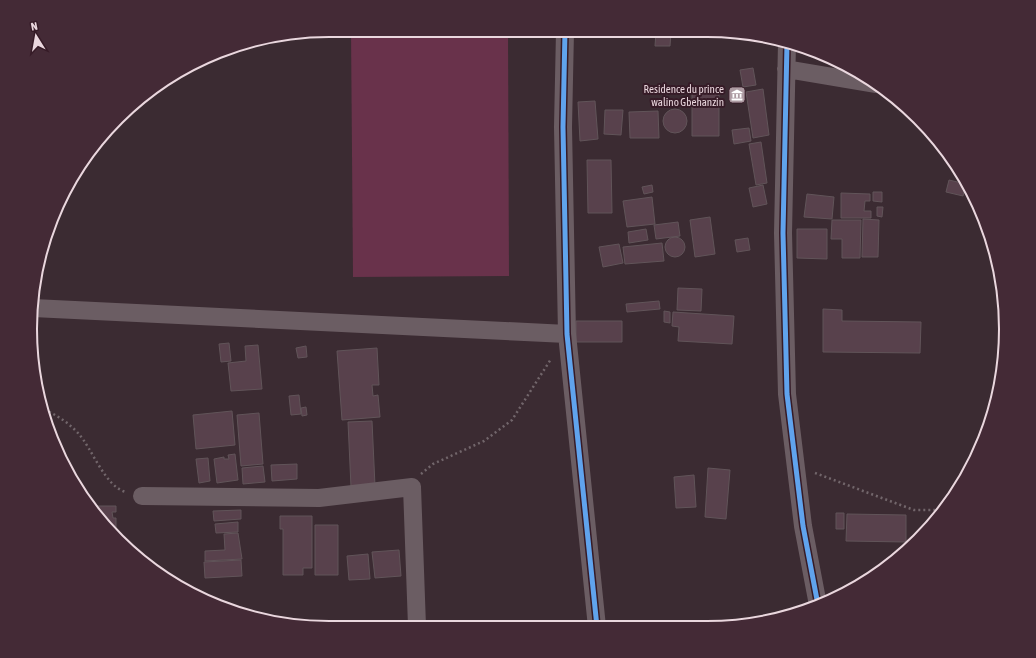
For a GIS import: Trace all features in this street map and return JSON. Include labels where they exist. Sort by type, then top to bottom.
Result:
[{"type":"street","points":[[565,37],[562,127],[567,334],[596,621]]},
{"type":"street","points":[[787,48],[783,233],[786,386],[803,526],[817,600]]},
{"type":"street","points":[[786,69],[862,82]]},
{"type":"street","points":[[38,308],[567,334]]},
{"type":"street","points":[[142,496],[319,498],[412,487],[417,621]]},
{"type":"path","points":[[412,487],[416,480],[432,464],[484,441],[512,420],[552,358]]},
{"type":"path","points":[[49,412],[64,420],[79,434],[108,479],[121,491],[142,496]]},
{"type":"path","points":[[796,466],[888,502],[914,510],[937,510]]},
{"type":"shaded area","points":[[351,37],[508,37],[509,276],[353,277]]},
{"type":"building","points":[[656,37],[671,37],[670,46],[655,46]]},
{"type":"building","points":[[753,68],[756,85],[743,87],[740,70]]},
{"type":"building","points":[[692,88],[719,88],[719,136],[692,136]]},
{"type":"building","points":[[763,89],[769,135],[753,138],[746,92]]},
{"type":"building","points":[[595,101],[598,139],[580,141],[578,102]]},
{"type":"building","points":[[675,109],[684,112],[687,121],[684,130],[675,133],[666,130],[663,121],[666,112]]},
{"type":"building","points":[[605,110],[623,110],[621,135],[604,134]]},
{"type":"building","points":[[658,111],[659,138],[630,138],[629,112]]},
{"type":"building","points":[[749,128],[751,141],[734,144],[732,130]]},
{"type":"building","points":[[761,142],[767,183],[756,185],[749,144]]},
{"type":"building","points":[[587,160],[611,160],[612,213],[588,213]]},
{"type":"building","points":[[949,180],[960,183],[964,191],[963,196],[946,192]]},
{"type":"building","points":[[652,185],[653,192],[644,194],[642,187]]},
{"type":"building","points":[[763,185],[767,204],[753,207],[749,188]]},
{"type":"building","points":[[873,192],[882,192],[882,202],[873,201]]},
{"type":"building","points":[[841,193],[870,194],[870,201],[865,201],[864,211],[871,211],[871,218],[841,218]]},
{"type":"building","points":[[807,194],[834,197],[832,219],[804,217]]},
{"type":"building","points":[[652,197],[655,224],[627,227],[623,201]]},
{"type":"building","points":[[877,207],[883,207],[882,217],[877,216]]},
{"type":"building","points":[[710,217],[715,254],[695,257],[690,220]]},
{"type":"building","points":[[863,219],[879,220],[878,257],[862,257]]},
{"type":"building","points":[[832,220],[861,220],[860,258],[842,258],[842,239],[831,239]]},
{"type":"building","points":[[678,222],[680,236],[656,239],[654,225]]},
{"type":"building","points":[[646,229],[648,240],[629,243],[628,232]]},
{"type":"building","points":[[797,229],[827,229],[827,259],[797,258]]},
{"type":"building","points":[[675,237],[682,240],[685,247],[682,254],[675,257],[668,254],[665,247],[668,240]]},
{"type":"building","points":[[748,238],[750,250],[737,252],[735,240]]},
{"type":"building","points":[[662,243],[664,261],[625,264],[623,247]]},
{"type":"building","points":[[619,244],[623,263],[603,267],[599,247]]},
{"type":"building","points":[[678,288],[702,289],[701,311],[677,310]]},
{"type":"building","points":[[659,301],[660,309],[627,312],[626,304]]},
{"type":"building","points":[[823,309],[842,310],[842,321],[921,322],[920,353],[823,352]]},
{"type":"building","points":[[664,311],[670,312],[670,323],[664,322]]},
{"type":"building","points":[[673,312],[734,316],[732,344],[678,341],[679,327],[672,326]]},
{"type":"building","points":[[576,321],[622,321],[622,342],[576,342]]},
{"type":"building","points":[[229,343],[231,361],[221,362],[219,344]]},
{"type":"building","points":[[258,345],[262,389],[231,391],[228,363],[246,361],[245,346]]},
{"type":"building","points":[[306,346],[307,357],[298,358],[296,348]]},
{"type":"building","points":[[377,348],[379,385],[372,385],[373,396],[378,395],[380,417],[342,420],[337,351]]},
{"type":"building","points":[[299,395],[301,414],[291,415],[289,396]]},
{"type":"building","points":[[306,407],[307,415],[302,416],[301,408]]},
{"type":"building","points":[[232,411],[235,445],[196,449],[193,415]]},
{"type":"building","points":[[259,413],[263,464],[241,466],[237,415]]},
{"type":"building","points":[[372,421],[375,486],[351,487],[348,422]]},
{"type":"building","points":[[235,454],[238,480],[217,483],[214,459],[224,457],[224,459],[229,459],[228,455]]},
{"type":"building","points":[[208,458],[210,481],[199,483],[196,459]]},
{"type":"building","points":[[297,464],[297,479],[272,481],[271,465]]},
{"type":"building","points":[[263,466],[265,482],[243,484],[242,468]]},
{"type":"building","points":[[708,468],[730,470],[726,519],[705,517]]},
{"type":"building","points":[[694,475],[696,507],[676,508],[674,477]]},
{"type":"building","points":[[96,506],[116,506],[116,512],[112,512],[113,518],[116,518],[116,528]]},
{"type":"building","points":[[241,510],[241,519],[214,521],[213,511]]},
{"type":"building","points":[[836,513],[844,513],[844,529],[836,529]]},
{"type":"building","points":[[847,514],[906,515],[906,542],[846,541]]},
{"type":"building","points":[[280,516],[312,516],[312,568],[303,568],[303,575],[283,575],[283,529],[280,529]]},
{"type":"building","points":[[238,522],[238,532],[216,533],[215,524]]},
{"type":"building","points":[[315,525],[338,525],[338,575],[315,575]]},
{"type":"building","points":[[238,533],[242,559],[205,561],[205,551],[225,550],[224,534]]},
{"type":"building","points":[[399,550],[401,576],[375,578],[372,552]]},
{"type":"building","points":[[368,554],[370,579],[349,580],[347,556]]},
{"type":"building","points":[[241,560],[242,576],[205,578],[204,562]]},
{"type":"cycle path","points":[[565,37],[563,127],[567,334],[596,621]]},
{"type":"cycle path","points":[[787,48],[783,233],[787,394],[803,526],[817,600]]},
{"type":"place","name":"Residence du prince walino Gbehanzin","points":[[737,95]]}]
